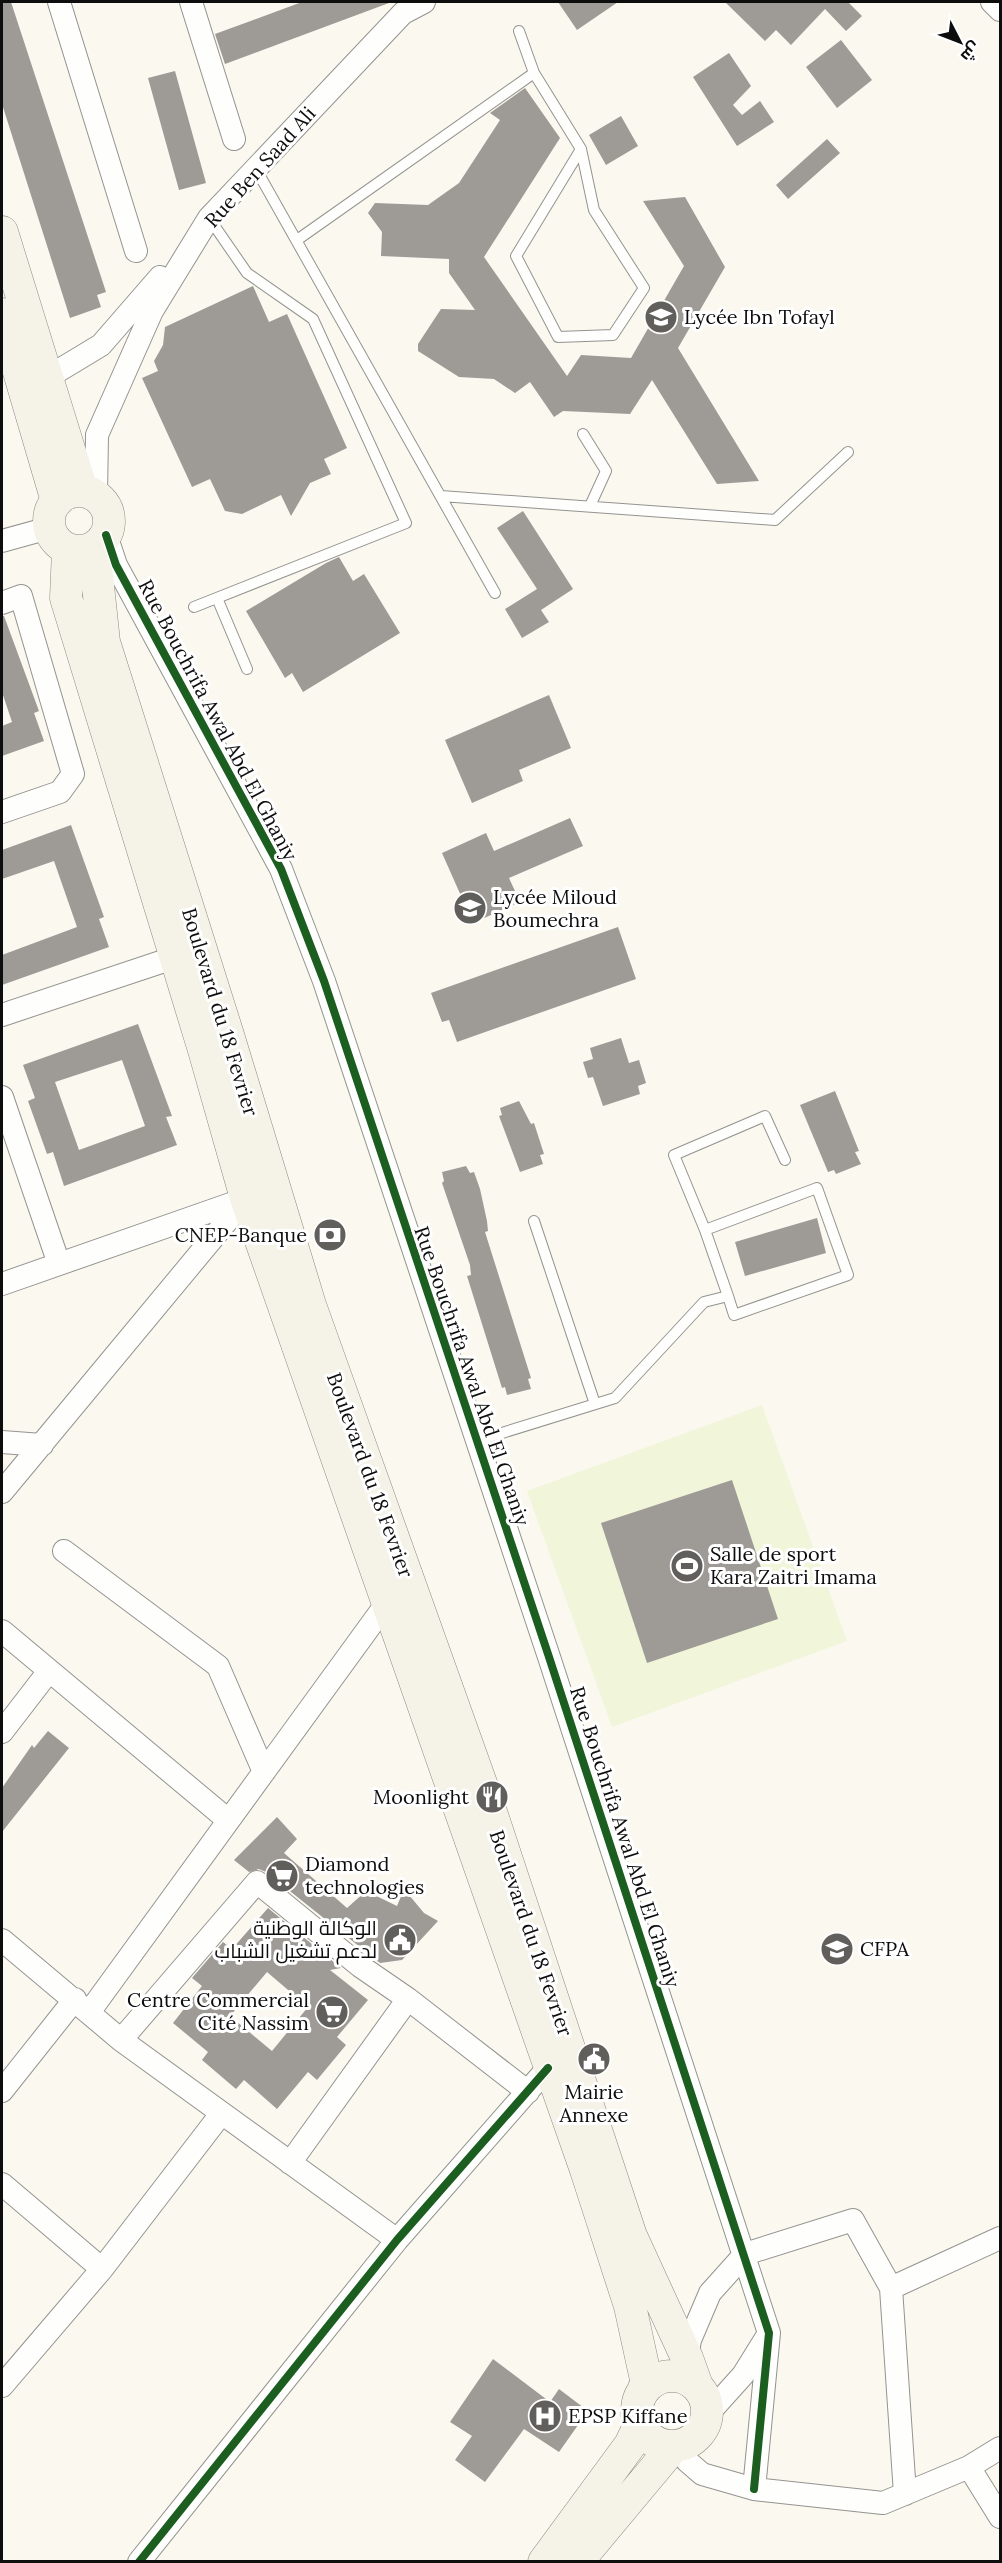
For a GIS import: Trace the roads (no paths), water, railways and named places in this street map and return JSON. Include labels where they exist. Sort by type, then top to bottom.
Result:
[{"type":"main road","points":[[2,232],[48,377],[79,521]]},
{"type":"main road","points":[[2,315],[79,521]]},
{"type":"main road","name":"Boulevard du 18 Fevrier","points":[[79,521],[66,598],[176,957],[260,1194],[310,1305],[488,1803],[631,2236],[692,2372]]},
{"type":"main road","name":"Boulevard du 18 Fevrier","points":[[79,521],[104,642],[340,1474],[389,1600],[548,2068],[586,2170],[630,2306],[647,2384],[644,2388]]},
{"type":"main road","points":[[679,2445],[653,2441],[639,2426],[636,2407],[644,2388],[659,2378],[668,2376],[688,2379],[692,2372]]},
{"type":"main road","points":[[577,2562],[679,2445],[700,2433],[707,2415],[707,2404],[692,2372]]},
{"type":"main road","points":[[544,2562],[630,2445],[639,2426]]},
{"type":"street","points":[[59,2],[136,251]]},
{"type":"street","points":[[191,2],[234,139]]},
{"type":"street","name":"Rue Ben Saad Ali","points":[[79,521],[97,435],[152,311],[209,218],[401,7],[424,2]]},
{"type":"street","points":[[992,2],[1000,10]]},
{"type":"street","points":[[48,377],[100,345],[209,218]]},
{"type":"street","points":[[2,542],[79,521]]},
{"type":"street","name":"Rue Bouchrifa Awal Abd El Ghaniy","points":[[79,521],[116,566],[281,869],[324,981],[745,2254],[769,2333]]},
{"type":"street","points":[[2,603],[21,596],[73,774],[60,792],[2,812]]},
{"type":"street","points":[[2,1015],[176,957]]},
{"type":"street","points":[[2,1097],[59,1264]]},
{"type":"street","points":[[2,1284],[260,1194]]},
{"type":"street","points":[[2,1492],[260,1194]]},
{"type":"street","points":[[2,1443],[42,1445]]},
{"type":"street","points":[[64,1551],[218,1666],[264,1772]]},
{"type":"street","points":[[2,2091],[82,2005],[228,1820],[389,1600]]},
{"type":"street","points":[[2,1631],[228,1820]]},
{"type":"street","points":[[2,1732],[49,1671]]},
{"type":"street","points":[[121,2040],[257,1882],[360,1966],[408,1999],[528,2092]]},
{"type":"street","points":[[2,1940],[121,2040],[397,2240]]},
{"type":"street","points":[[290,2163],[408,1999]]},
{"type":"street","points":[[139,2562],[397,2240],[548,2068]]},
{"type":"street","points":[[2,2386],[102,2269],[221,2114]]},
{"type":"street","points":[[2,2184],[102,2269]]},
{"type":"street","points":[[692,2372],[690,2340],[710,2293],[745,2254],[853,2220],[891,2288],[905,2494]]},
{"type":"street","points":[[891,2288],[1000,2238]]},
{"type":"street","points":[[707,2415],[743,2375],[769,2333]]},
{"type":"street","points":[[754,2489],[769,2333]]},
{"type":"street","points":[[679,2445],[687,2461],[702,2474],[754,2489],[883,2503],[969,2467],[1000,2448]]},
{"type":"street","points":[[969,2467],[1000,2517]]},
{"type":"lane","points":[[519,31],[534,73],[581,149],[594,210],[644,288],[613,335],[558,337],[516,256],[581,149]]},
{"type":"lane","points":[[297,240],[534,73]]},
{"type":"lane","points":[[256,169],[495,593]]},
{"type":"lane","points":[[194,607],[406,523],[313,319],[247,273],[209,218]]},
{"type":"lane","points":[[583,434],[606,471],[590,506]]},
{"type":"lane","points":[[441,496],[775,520],[848,452]]},
{"type":"lane","points":[[217,598],[247,669]]},
{"type":"lane","points":[[705,1230],[817,1188],[848,1275],[734,1315],[705,1230],[674,1155],[765,1116],[785,1160]]},
{"type":"lane","points":[[534,1221],[595,1404]]},
{"type":"lane","points":[[476,1441],[615,1398],[704,1302],[728,1296]]},
{"type":"place","name":"Lycée Ibn Tofayl","points":[[661,317]]},
{"type":"place","name":"Lycée Miloud Boumechra","points":[[470,908]]},
{"type":"place","name":"CNEP-Banque","points":[[330,1235]]},
{"type":"place","name":"Salle de sport Kara Zaitri Imama","points":[[687,1566]]},
{"type":"place","name":"Moonlight","points":[[492,1797]]},
{"type":"place","name":"Diamond technologies","points":[[282,1876]]},
{"type":"place","name":"الوكالة الوطنية لدعم تشغيل الشباب","points":[[400,1940]]},
{"type":"place","name":"CFPA","points":[[837,1949]]},
{"type":"place","name":"Centre Commercial Cité Nassim","points":[[332,2012]]},
{"type":"place","name":"Mairie Annexe","points":[[594,2059]]},
{"type":"place","name":"EPSP Kiffane","points":[[545,2416]]}]
